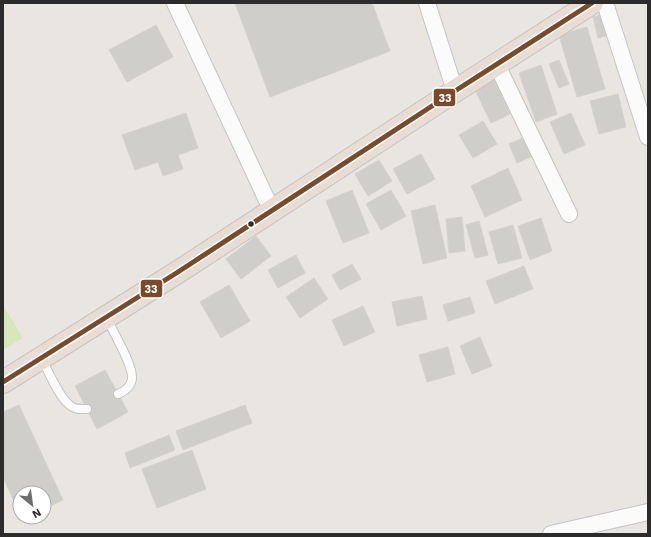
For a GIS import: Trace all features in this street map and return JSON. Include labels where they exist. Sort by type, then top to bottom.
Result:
[{"type":"highway","points":[[3,382],[178,272],[455,90],[497,65],[592,3]]},
{"type":"street","points":[[175,3],[272,211]]},
{"type":"street","points":[[428,3],[455,90]]},
{"type":"street","points":[[605,3],[648,137]]},
{"type":"street","points":[[497,65],[568,214]]},
{"type":"street","points":[[551,534],[648,512]]},
{"type":"lane","points":[[106,317],[132,373],[131,383],[128,388],[118,394]]},
{"type":"lane","points":[[41,357],[63,398],[70,406],[87,409]]},
{"type":"green space","points":[[3,305],[23,338],[3,350]]},
{"type":"building","points":[[235,3],[372,3],[390,51],[270,97]]},
{"type":"building","points":[[608,13],[613,34],[598,38],[593,17]]},
{"type":"building","points":[[156,25],[173,57],[127,82],[109,50]]},
{"type":"building","points":[[587,27],[605,89],[577,97],[559,35]]},
{"type":"building","points":[[559,60],[569,84],[559,88],[549,64]]},
{"type":"building","points":[[541,65],[557,114],[536,122],[519,73]]},
{"type":"building","points":[[494,79],[510,114],[491,123],[474,88]]},
{"type":"building","points":[[618,94],[626,127],[599,134],[590,101]]},
{"type":"building","points":[[186,113],[198,148],[178,155],[183,169],[163,176],[158,162],[135,170],[122,135]]},
{"type":"building","points":[[571,113],[585,145],[564,154],[550,122]]},
{"type":"building","points":[[483,121],[497,144],[473,158],[459,135]]},
{"type":"building","points":[[527,136],[535,155],[517,163],[509,144]]},
{"type":"building","points":[[421,154],[435,179],[407,194],[393,169]]},
{"type":"building","points":[[379,160],[392,181],[368,196],[355,174]]},
{"type":"building","points":[[508,168],[522,200],[485,217],[471,186]]},
{"type":"building","points":[[352,190],[369,233],[343,243],[326,201]]},
{"type":"building","points":[[391,190],[406,216],[381,230],[366,204]]},
{"type":"building","points":[[435,205],[447,258],[423,264],[411,211]]},
{"type":"building","points":[[462,217],[465,251],[449,253],[446,219]]},
{"type":"building","points":[[541,218],[552,251],[530,260],[518,226]]},
{"type":"building","points":[[479,221],[488,255],[475,258],[466,225]]},
{"type":"building","points":[[513,225],[522,258],[498,264],[489,232]]},
{"type":"building","points":[[256,236],[271,256],[241,279],[226,259]]},
{"type":"building","points":[[296,255],[305,273],[278,288],[268,270]]},
{"type":"building","points":[[352,264],[361,279],[340,290],[332,275]]},
{"type":"building","points":[[524,266],[533,289],[495,304],[486,281]]},
{"type":"building","points":[[314,278],[328,299],[300,318],[286,297]]},
{"type":"building","points":[[229,285],[250,321],[221,338],[200,302]]},
{"type":"building","points":[[422,296],[427,319],[397,326],[392,302]]},
{"type":"building","points":[[470,297],[475,313],[448,321],[443,305]]},
{"type":"building","points":[[363,306],[375,332],[344,346],[332,320]]},
{"type":"building","points":[[480,337],[492,366],[472,374],[460,346]]},
{"type":"building","points":[[448,347],[455,374],[427,382],[419,355]]},
{"type":"building","points":[[105,370],[128,412],[97,429],[75,386]]},
{"type":"building","points":[[19,405],[63,500],[52,505],[52,485],[12,485],[12,497],[3,477],[3,412]]},
{"type":"building","points":[[245,405],[252,423],[183,450],[176,431]]},
{"type":"building","points":[[169,435],[175,450],[130,468],[125,453]]},
{"type":"building","points":[[192,450],[206,489],[157,508],[142,469]]},
{"type":"transit line","name":"33","points":[[3,382],[178,272],[592,3]]}]
